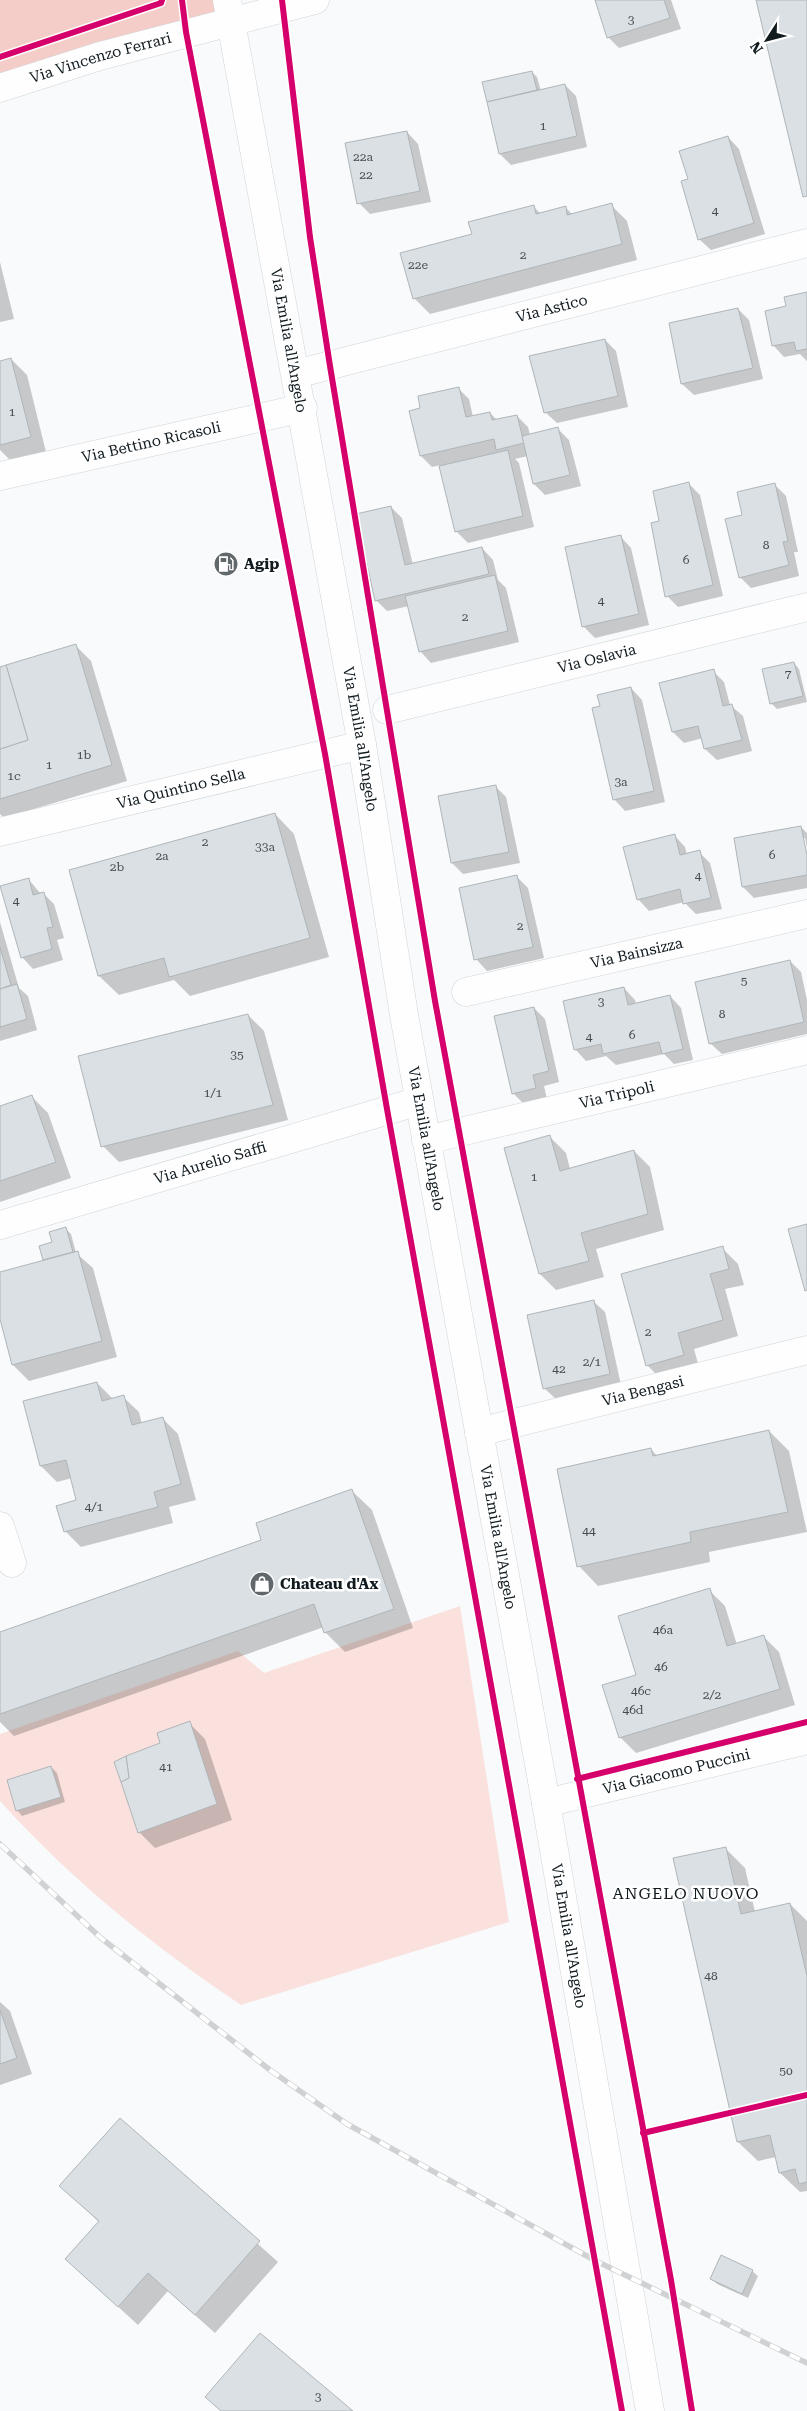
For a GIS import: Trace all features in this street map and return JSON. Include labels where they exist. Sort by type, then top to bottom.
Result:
[{"type":"street","name":"Via Vincenzo Ferrari","points":[[0,88],[110,54],[229,11],[315,0]]},
{"type":"street","name":"Via Emilia all'Angelo","points":[[229,11],[303,408],[362,746],[426,1140],[546,1803],[650,2411]]},
{"type":"street","name":"Via Astico","points":[[296,374],[807,243]]},
{"type":"street","name":"Via Bettino Ricasoli","points":[[0,476],[303,408]]},
{"type":"street","name":"Via Oslavia","points":[[388,710],[807,607]]},
{"type":"street","name":"Via Quintino Sella","points":[[0,832],[362,746]]},
{"type":"street","name":"Via Bainsizza","points":[[466,992],[807,914]]},
{"type":"street","name":"Via Tripoli","points":[[426,1140],[807,1050]]},
{"type":"street","name":"Via Aurelio Saffi","points":[[0,1225],[420,1101]]},
{"type":"street","name":"Via Bengasi","points":[[479,1432],[807,1350]]},
{"type":"street","points":[[0,1526],[12,1563]]},
{"type":"street","name":"Via Giacomo Puccini","points":[[546,1803],[807,1740]]},
{"type":"shaded area","points":[[0,0],[227,0],[231,22],[0,88]]},
{"type":"shaded area","points":[[460,1606],[509,1922],[241,2005],[176,1959],[84,1885],[0,1801],[0,1734],[238,1651],[264,1673]]},
{"type":"building","points":[[595,0],[664,0],[670,18],[607,38]]},
{"type":"building","points":[[756,0],[807,0],[807,196],[803,197]]},
{"type":"building","points":[[532,71],[537,90],[487,102],[482,82]]},
{"type":"building","points":[[565,84],[577,136],[499,154],[487,102]]},
{"type":"building","points":[[407,131],[420,191],[357,204],[345,143]]},
{"type":"building","points":[[728,136],[754,223],[698,240],[681,181],[688,179],[679,151]]},
{"type":"building","points":[[612,203],[622,244],[413,299],[400,253],[472,234],[468,222],[534,205],[536,214],[566,206],[567,215]]},
{"type":"building","points":[[807,292],[807,349],[796,351],[794,342],[772,346],[765,311],[786,306],[784,297]]},
{"type":"building","points":[[738,308],[753,368],[681,384],[669,323]]},
{"type":"building","points":[[605,339],[618,396],[544,413],[529,356]]},
{"type":"building","points":[[11,358],[31,437],[0,445],[0,361]]},
{"type":"building","points":[[459,387],[466,417],[490,412],[492,420],[517,415],[524,443],[496,450],[494,439],[420,456],[409,411],[420,408],[418,396]]},
{"type":"building","points":[[558,427],[570,475],[533,484],[522,436]]},
{"type":"building","points":[[508,450],[523,516],[455,532],[439,466]]},
{"type":"building","points":[[689,482],[713,585],[665,597],[651,523],[659,521],[653,491]]},
{"type":"building","points":[[775,483],[788,541],[783,542],[789,565],[739,578],[725,519],[742,515],[737,492]]},
{"type":"building","points":[[391,506],[405,565],[482,547],[489,574],[375,601],[356,514]]},
{"type":"building","points":[[621,535],[639,614],[582,627],[565,547]]},
{"type":"building","points":[[495,575],[508,631],[419,652],[405,596]]},
{"type":"building","points":[[76,644],[112,765],[0,799],[0,749],[28,740],[6,665]]},
{"type":"building","points":[[794,662],[803,696],[770,704],[762,669]]},
{"type":"building","points":[[6,665],[28,740],[0,749],[0,667]]},
{"type":"building","points":[[714,669],[723,706],[732,704],[742,740],[704,749],[698,726],[672,732],[659,683]]},
{"type":"building","points":[[631,687],[654,791],[613,800],[592,708],[600,706],[597,695]]},
{"type":"building","points":[[496,785],[509,852],[451,863],[438,796]]},
{"type":"building","points":[[275,813],[310,938],[169,977],[164,958],[98,976],[69,870]]},
{"type":"building","points":[[801,826],[807,855],[807,875],[742,887],[734,838]]},
{"type":"building","points":[[675,834],[680,855],[700,850],[711,898],[683,904],[680,889],[637,900],[623,847]]},
{"type":"building","points":[[517,875],[533,947],[474,960],[459,888]]},
{"type":"building","points":[[29,878],[33,895],[44,892],[53,927],[47,928],[52,949],[21,958],[0,886]]},
{"type":"building","points":[[0,947],[11,985],[0,989]]},
{"type":"building","points":[[790,960],[804,1022],[709,1044],[695,982]]},
{"type":"building","points":[[17,984],[27,1019],[0,1027],[0,989]]},
{"type":"building","points":[[624,987],[628,1005],[670,995],[683,1049],[662,1054],[659,1042],[603,1054],[601,1044],[574,1050],[563,1001]]},
{"type":"building","points":[[534,1007],[549,1071],[533,1075],[536,1088],[512,1094],[494,1016]]},
{"type":"building","points":[[248,1014],[273,1105],[101,1147],[78,1056]]},
{"type":"building","points":[[32,1095],[56,1162],[0,1181],[0,1106]]},
{"type":"building","points":[[550,1135],[560,1171],[634,1150],[648,1214],[581,1233],[589,1261],[539,1274],[504,1148]]},
{"type":"building","points":[[807,1224],[807,1290],[805,1291],[788,1229]]},
{"type":"building","points":[[66,1227],[73,1252],[43,1260],[39,1246],[52,1242],[49,1232]]},
{"type":"building","points":[[723,1246],[729,1269],[710,1274],[723,1320],[678,1333],[684,1355],[646,1366],[621,1274]]},
{"type":"building","points":[[78,1251],[102,1341],[12,1365],[0,1319],[0,1272]]},
{"type":"building","points":[[594,1300],[610,1374],[543,1389],[527,1315]]},
{"type":"building","points":[[97,1382],[102,1401],[124,1395],[132,1425],[163,1417],[181,1484],[154,1492],[158,1507],[64,1532],[56,1506],[76,1500],[66,1460],[40,1466],[23,1401]]},
{"type":"building","points":[[769,1430],[788,1512],[690,1532],[691,1542],[577,1567],[557,1469],[651,1448],[653,1456]]},
{"type":"building","name":"Chateau d'Ax","points":[[352,1489],[394,1609],[324,1633],[314,1604],[0,1714],[0,1632],[261,1540],[256,1523]]},
{"type":"building","points":[[710,1588],[727,1646],[764,1635],[780,1689],[619,1738],[602,1685],[636,1675],[618,1616]]},
{"type":"building","points":[[190,1721],[217,1804],[138,1833],[121,1782],[129,1778],[126,1756],[160,1743],[157,1733]]},
{"type":"building","points":[[126,1756],[129,1778],[121,1782],[114,1762]]},
{"type":"building","points":[[51,1766],[61,1797],[16,1811],[7,1780]]},
{"type":"building","points":[[726,1847],[741,1914],[790,1903],[807,1976],[807,2182],[799,2184],[795,2169],[779,2173],[770,2135],[737,2142],[673,1858]]},
{"type":"building","points":[[0,2010],[17,2058],[0,2064]]},
{"type":"building","points":[[120,2118],[260,2241],[195,2315],[148,2273],[118,2307],[65,2259],[99,2221],[59,2186]]},
{"type":"building","points":[[721,2255],[753,2270],[742,2294],[710,2279]]},
{"type":"building","points":[[260,2333],[353,2411],[221,2411],[205,2397]]},
{"type":"railway","points":[[0,1844],[101,1938],[270,2070],[347,2124],[596,2261],[807,2363]]},
{"type":"cycle path","points":[[0,57],[161,3],[162,0]]},
{"type":"cycle path","points":[[182,0],[186,32],[325,754],[387,1109],[622,2411]]},
{"type":"cycle path","points":[[282,0],[310,237],[435,1001],[671,2280],[692,2411]]},
{"type":"cycle path","points":[[577,1779],[807,1722]]},
{"type":"cycle path","points":[[643,2133],[807,2095]]},
{"type":"place","name":"Agip","points":[[226,564]]},
{"type":"place","name":"Chateau d'Ax","points":[[262,1584]]},
{"type":"district","name":"ANGELO NUOVO","points":[[686,1893]]}]
